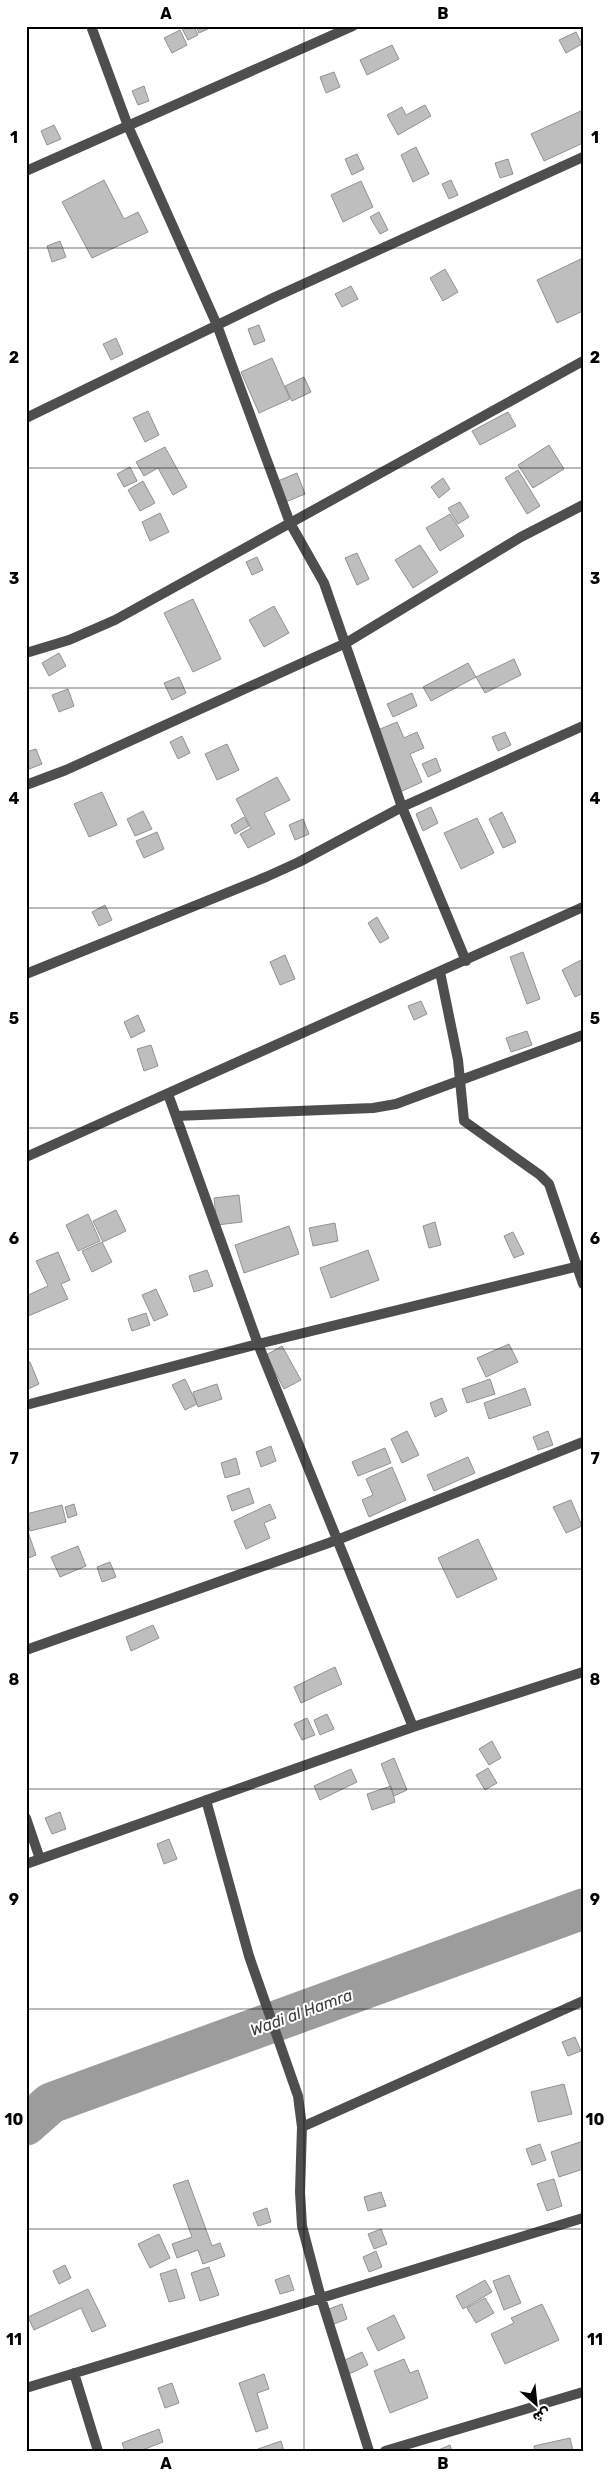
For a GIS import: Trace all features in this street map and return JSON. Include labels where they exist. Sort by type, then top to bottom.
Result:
[{"type":"street","points":[[91,26],[128,126],[218,324],[290,523],[324,583],[402,807],[466,961]]},
{"type":"street","points":[[26,170],[353,26]]},
{"type":"street","points":[[26,418],[218,324],[583,158]]},
{"type":"street","points":[[26,653],[69,640],[115,620],[583,361]]},
{"type":"street","points":[[26,785],[66,770],[346,643],[520,537],[583,505]]},
{"type":"street","points":[[26,974],[266,878],[300,862],[402,807],[583,726]]},
{"type":"street","points":[[26,1157],[583,907]]},
{"type":"street","points":[[440,972],[460,1079],[462,1116],[467,1125],[540,1175],[549,1184],[580,1266],[583,1284]]},
{"type":"street","points":[[176,1116],[373,1108],[409,1100],[460,1079],[583,1034]]},
{"type":"street","points":[[168,1094],[258,1344],[414,1727]]},
{"type":"street","points":[[26,1405],[258,1344],[580,1266]]},
{"type":"street","points":[[26,1650],[337,1540],[583,1442]]},
{"type":"street","points":[[26,1864],[414,1727],[583,1672]]},
{"type":"street","points":[[206,1800],[249,1956],[298,2096],[302,2127],[300,2209],[302,2226],[320,2298],[369,2451]]},
{"type":"street","points":[[26,1818],[40,1859]]},
{"type":"street","points":[[302,2127],[583,2001]]},
{"type":"street","points":[[26,2388],[583,2218]]},
{"type":"street","points":[[74,2373],[98,2451]]},
{"type":"street","points":[[384,2451],[583,2392]]},
{"type":"building","points":[[194,26],[198,35],[188,40],[181,27]]},
{"type":"building","points":[[196,26],[212,26],[212,27],[199,33]]},
{"type":"building","points":[[180,30],[187,45],[172,53],[164,38]]},
{"type":"building","points":[[576,32],[582,44],[566,53],[559,40]]},
{"type":"building","points":[[392,45],[399,59],[367,75],[360,60]]},
{"type":"building","points":[[334,72],[340,87],[326,93],[320,77]]},
{"type":"building","points":[[144,86],[149,101],[138,105],[132,91]]},
{"type":"building","points":[[425,105],[431,116],[398,135],[387,115],[402,107],[406,115]]},
{"type":"building","points":[[583,110],[583,143],[544,161],[531,134]]},
{"type":"building","points":[[54,125],[61,139],[47,145],[41,131]]},
{"type":"building","points":[[416,147],[429,174],[413,182],[401,155]]},
{"type":"building","points":[[357,154],[364,169],[352,175],[345,159]]},
{"type":"building","points":[[508,159],[513,174],[500,178],[495,163]]},
{"type":"building","points":[[104,180],[124,219],[138,212],[148,232],[92,258],[62,202]]},
{"type":"building","points":[[451,180],[458,195],[449,199],[442,184]]},
{"type":"building","points":[[361,181],[373,207],[343,222],[331,195]]},
{"type":"building","points":[[379,212],[388,230],[380,234],[370,217]]},
{"type":"building","points":[[60,241],[66,257],[52,262],[47,246]]},
{"type":"building","points":[[583,258],[583,311],[557,323],[537,280]]},
{"type":"building","points":[[445,269],[458,292],[443,301],[430,278]]},
{"type":"building","points":[[351,286],[358,299],[342,307],[335,294]]},
{"type":"building","points":[[259,325],[265,341],[254,345],[248,329]]},
{"type":"building","points":[[116,338],[123,354],[111,360],[103,344]]},
{"type":"building","points":[[272,358],[290,399],[259,413],[241,372]]},
{"type":"building","points":[[304,377],[311,392],[292,401],[285,386]]},
{"type":"building","points":[[148,411],[159,435],[145,442],[133,418]]},
{"type":"building","points":[[508,412],[516,426],[480,445],[472,431]]},
{"type":"building","points":[[549,445],[564,469],[533,488],[518,465]]},
{"type":"building","points":[[165,447],[187,487],[173,495],[158,468],[144,476],[136,462]]},
{"type":"building","points":[[130,467],[137,481],[124,487],[117,474]]},
{"type":"building","points":[[518,470],[540,506],[527,514],[505,478]]},
{"type":"building","points":[[297,473],[305,494],[281,504],[273,483]]},
{"type":"building","points":[[443,478],[450,489],[439,498],[431,487]]},
{"type":"building","points":[[143,481],[155,503],[140,511],[128,490]]},
{"type":"building","points":[[460,502],[469,517],[458,524],[448,508]]},
{"type":"building","points":[[160,513],[169,532],[150,541],[142,522]]},
{"type":"building","points":[[450,514],[464,536],[440,551],[426,528]]},
{"type":"building","points":[[420,545],[438,572],[413,588],[395,560]]},
{"type":"building","points":[[357,553],[369,579],[357,585],[345,558]]},
{"type":"building","points":[[257,557],[263,570],[252,575],[246,562]]},
{"type":"building","points":[[193,599],[221,659],[193,672],[164,613]]},
{"type":"building","points":[[274,606],[289,633],[264,647],[249,620]]},
{"type":"building","points":[[59,653],[66,666],[49,676],[42,663]]},
{"type":"building","points":[[514,659],[521,675],[485,693],[476,677]]},
{"type":"building","points":[[468,663],[476,677],[431,701],[423,687]]},
{"type":"building","points":[[179,677],[186,693],[172,700],[164,683]]},
{"type":"building","points":[[68,689],[74,706],[59,712],[52,695]]},
{"type":"building","points":[[412,693],[417,706],[393,717],[387,704]]},
{"type":"building","points":[[397,722],[404,738],[417,732],[424,748],[410,754],[422,782],[400,792],[373,732]]},
{"type":"building","points":[[505,732],[511,745],[498,751],[492,737]]},
{"type":"building","points":[[182,736],[190,753],[178,759],[170,742]]},
{"type":"building","points":[[227,744],[239,770],[217,780],[205,754]]},
{"type":"building","points":[[36,749],[42,764],[29,769],[26,752]]},
{"type":"building","points":[[436,758],[441,771],[428,777],[422,764]]},
{"type":"building","points":[[277,777],[290,800],[264,813],[275,834],[248,848],[240,834],[251,828],[236,799]]},
{"type":"building","points":[[102,792],[117,825],[89,837],[74,804]]},
{"type":"building","points":[[431,807],[438,823],[423,831],[416,814]]},
{"type":"building","points":[[143,811],[152,829],[135,836],[127,819]]},
{"type":"building","points":[[502,812],[516,842],[503,848],[489,819]]},
{"type":"building","points":[[244,817],[249,826],[235,834],[231,825]]},
{"type":"building","points":[[477,818],[494,853],[461,869],[444,833]]},
{"type":"building","points":[[303,819],[309,834],[295,840],[289,825]]},
{"type":"building","points":[[157,832],[164,849],[144,858],[136,841]]},
{"type":"building","points":[[105,905],[112,920],[99,926],[92,912]]},
{"type":"building","points":[[377,917],[389,938],[380,943],[368,923]]},
{"type":"building","points":[[523,952],[540,999],[527,1004],[510,957]]},
{"type":"building","points":[[285,955],[295,979],[280,985],[270,962]]},
{"type":"building","points":[[583,959],[583,993],[575,997],[562,970]]},
{"type":"building","points":[[421,1001],[427,1014],[414,1020],[408,1006]]},
{"type":"building","points":[[138,1015],[145,1031],[131,1038],[124,1022]]},
{"type":"building","points":[[527,1031],[532,1045],[511,1052],[506,1038]]},
{"type":"building","points":[[151,1045],[158,1066],[144,1071],[137,1049]]},
{"type":"building","points":[[239,1195],[242,1222],[217,1225],[214,1198]]},
{"type":"building","points":[[116,1210],[126,1231],[103,1242],[93,1221]]},
{"type":"building","points":[[88,1214],[100,1241],[78,1251],[66,1225]]},
{"type":"building","points":[[435,1222],[441,1245],[429,1248],[423,1226]]},
{"type":"building","points":[[335,1223],[338,1241],[313,1246],[309,1228]]},
{"type":"building","points":[[289,1226],[299,1254],[244,1273],[235,1245]]},
{"type":"building","points":[[513,1232],[524,1254],[514,1258],[504,1236]]},
{"type":"building","points":[[102,1242],[112,1262],[92,1272],[82,1251]]},
{"type":"building","points":[[368,1250],[379,1280],[331,1298],[320,1268]]},
{"type":"building","points":[[58,1252],[70,1280],[61,1284],[68,1299],[26,1317],[26,1296],[48,1286],[36,1261]]},
{"type":"building","points":[[207,1270],[213,1286],[194,1292],[189,1276]]},
{"type":"building","points":[[156,1289],[168,1315],[154,1321],[142,1295]]},
{"type":"building","points":[[146,1313],[150,1325],[132,1331],[128,1319]]},
{"type":"building","points":[[509,1344],[518,1362],[486,1377],[477,1358]]},
{"type":"building","points":[[282,1346],[301,1380],[284,1389],[266,1355]]},
{"type":"building","points":[[30,1362],[39,1384],[26,1390],[26,1363]]},
{"type":"building","points":[[185,1379],[197,1404],[185,1410],[172,1385]]},
{"type":"building","points":[[490,1379],[495,1394],[467,1403],[462,1389]]},
{"type":"building","points":[[217,1384],[222,1399],[198,1407],[193,1392]]},
{"type":"building","points":[[525,1388],[531,1405],[489,1419],[484,1403]]},
{"type":"building","points":[[442,1398],[447,1411],[435,1417],[430,1403]]},
{"type":"building","points":[[407,1431],[419,1455],[402,1463],[391,1439]]},
{"type":"building","points":[[548,1431],[553,1445],[538,1450],[533,1437]]},
{"type":"building","points":[[271,1446],[276,1461],[261,1467],[256,1452]]},
{"type":"building","points":[[385,1448],[391,1463],[358,1476],[352,1462]]},
{"type":"building","points":[[468,1457],[475,1473],[434,1491],[427,1475]]},
{"type":"building","points":[[236,1458],[240,1474],[225,1478],[221,1463]]},
{"type":"building","points":[[392,1467],[406,1500],[369,1517],[362,1500],[373,1495],[366,1479]]},
{"type":"building","points":[[249,1488],[254,1503],[232,1511],[227,1496]]},
{"type":"building","points":[[571,1500],[582,1526],[566,1533],[553,1507]]},
{"type":"building","points":[[74,1504],[77,1515],[68,1518],[65,1507]]},
{"type":"building","points":[[270,1504],[276,1518],[264,1523],[270,1538],[246,1549],[234,1521]]},
{"type":"building","points":[[62,1505],[66,1522],[30,1531],[26,1514]]},
{"type":"building","points":[[26,1526],[36,1555],[26,1559]]},
{"type":"building","points":[[478,1539],[497,1579],[457,1598],[438,1558]]},
{"type":"building","points":[[78,1546],[86,1566],[60,1577],[51,1557]]},
{"type":"building","points":[[110,1562],[116,1577],[102,1582],[97,1567]]},
{"type":"building","points":[[153,1625],[159,1638],[131,1651],[126,1637]]},
{"type":"building","points":[[335,1667],[342,1684],[301,1703],[294,1687]]},
{"type":"building","points":[[327,1714],[334,1729],[320,1735],[314,1720]]},
{"type":"building","points":[[307,1718],[315,1735],[302,1740],[294,1724]]},
{"type":"building","points":[[492,1741],[501,1758],[489,1765],[479,1749]]},
{"type":"building","points":[[394,1758],[407,1790],[394,1796],[381,1764]]},
{"type":"building","points":[[488,1768],[497,1783],[485,1790],[476,1775]]},
{"type":"building","points":[[351,1769],[357,1782],[320,1800],[314,1786]]},
{"type":"building","points":[[391,1786],[395,1802],[372,1810],[367,1794]]},
{"type":"building","points":[[60,1812],[66,1829],[52,1834],[45,1818]]},
{"type":"building","points":[[169,1839],[177,1859],[164,1864],[157,1844]]},
{"type":"building","points":[[575,2037],[581,2051],[568,2056],[562,2042]]},
{"type":"building","points":[[564,2084],[572,2114],[538,2122],[531,2092]]},
{"type":"building","points":[[583,2141],[583,2169],[559,2177],[551,2152]]},
{"type":"building","points":[[540,2144],[546,2160],[532,2165],[526,2149]]},
{"type":"building","points":[[554,2179],[562,2206],[547,2211],[537,2184]]},
{"type":"building","points":[[188,2180],[212,2246],[220,2243],[225,2256],[203,2264],[198,2250],[177,2258],[172,2244],[192,2237],[173,2185]]},
{"type":"building","points":[[381,2192],[386,2206],[368,2211],[364,2197]]},
{"type":"building","points":[[267,2208],[271,2222],[258,2226],[253,2213]]},
{"type":"building","points":[[381,2229],[387,2244],[374,2249],[368,2234]]},
{"type":"building","points":[[159,2234],[170,2258],[150,2268],[138,2244]]},
{"type":"building","points":[[376,2251],[382,2267],[369,2272],[363,2257]]},
{"type":"building","points":[[65,2265],[71,2278],[59,2284],[53,2271]]},
{"type":"building","points":[[209,2267],[219,2295],[200,2301],[191,2273]]},
{"type":"building","points":[[176,2269],[185,2298],[169,2302],[160,2274]]},
{"type":"building","points":[[289,2275],[294,2290],[280,2294],[275,2280]]},
{"type":"building","points":[[509,2275],[521,2303],[504,2310],[493,2281]]},
{"type":"building","points":[[485,2280],[492,2292],[463,2309],[456,2296]]},
{"type":"building","points":[[88,2289],[106,2326],[92,2332],[81,2308],[34,2330],[28,2317]]},
{"type":"building","points":[[485,2298],[494,2313],[476,2323],[467,2308]]},
{"type":"building","points":[[342,2304],[347,2319],[334,2324],[329,2309]]},
{"type":"building","points":[[542,2304],[559,2340],[505,2364],[491,2334],[514,2323],[511,2318]]},
{"type":"building","points":[[394,2315],[405,2338],[378,2351],[367,2328]]},
{"type":"building","points":[[362,2352],[368,2365],[349,2374],[343,2361]]},
{"type":"building","points":[[404,2359],[410,2373],[418,2370],[428,2398],[390,2413],[374,2371]]},
{"type":"building","points":[[264,2374],[269,2389],[257,2393],[268,2428],[256,2432],[239,2383]]},
{"type":"building","points":[[172,2383],[179,2403],[165,2408],[158,2388]]},
{"type":"building","points":[[159,2429],[163,2442],[140,2451],[125,2451],[122,2443]]},
{"type":"building","points":[[570,2438],[573,2451],[535,2451],[534,2446]]},
{"type":"building","points":[[281,2441],[284,2451],[259,2451],[258,2449]]},
{"type":"building","points":[[450,2445],[452,2451],[436,2451]]},
{"type":"waterway","name":"Wadi al Hamra","points":[[26,2125],[51,2103],[583,1909]]}]
